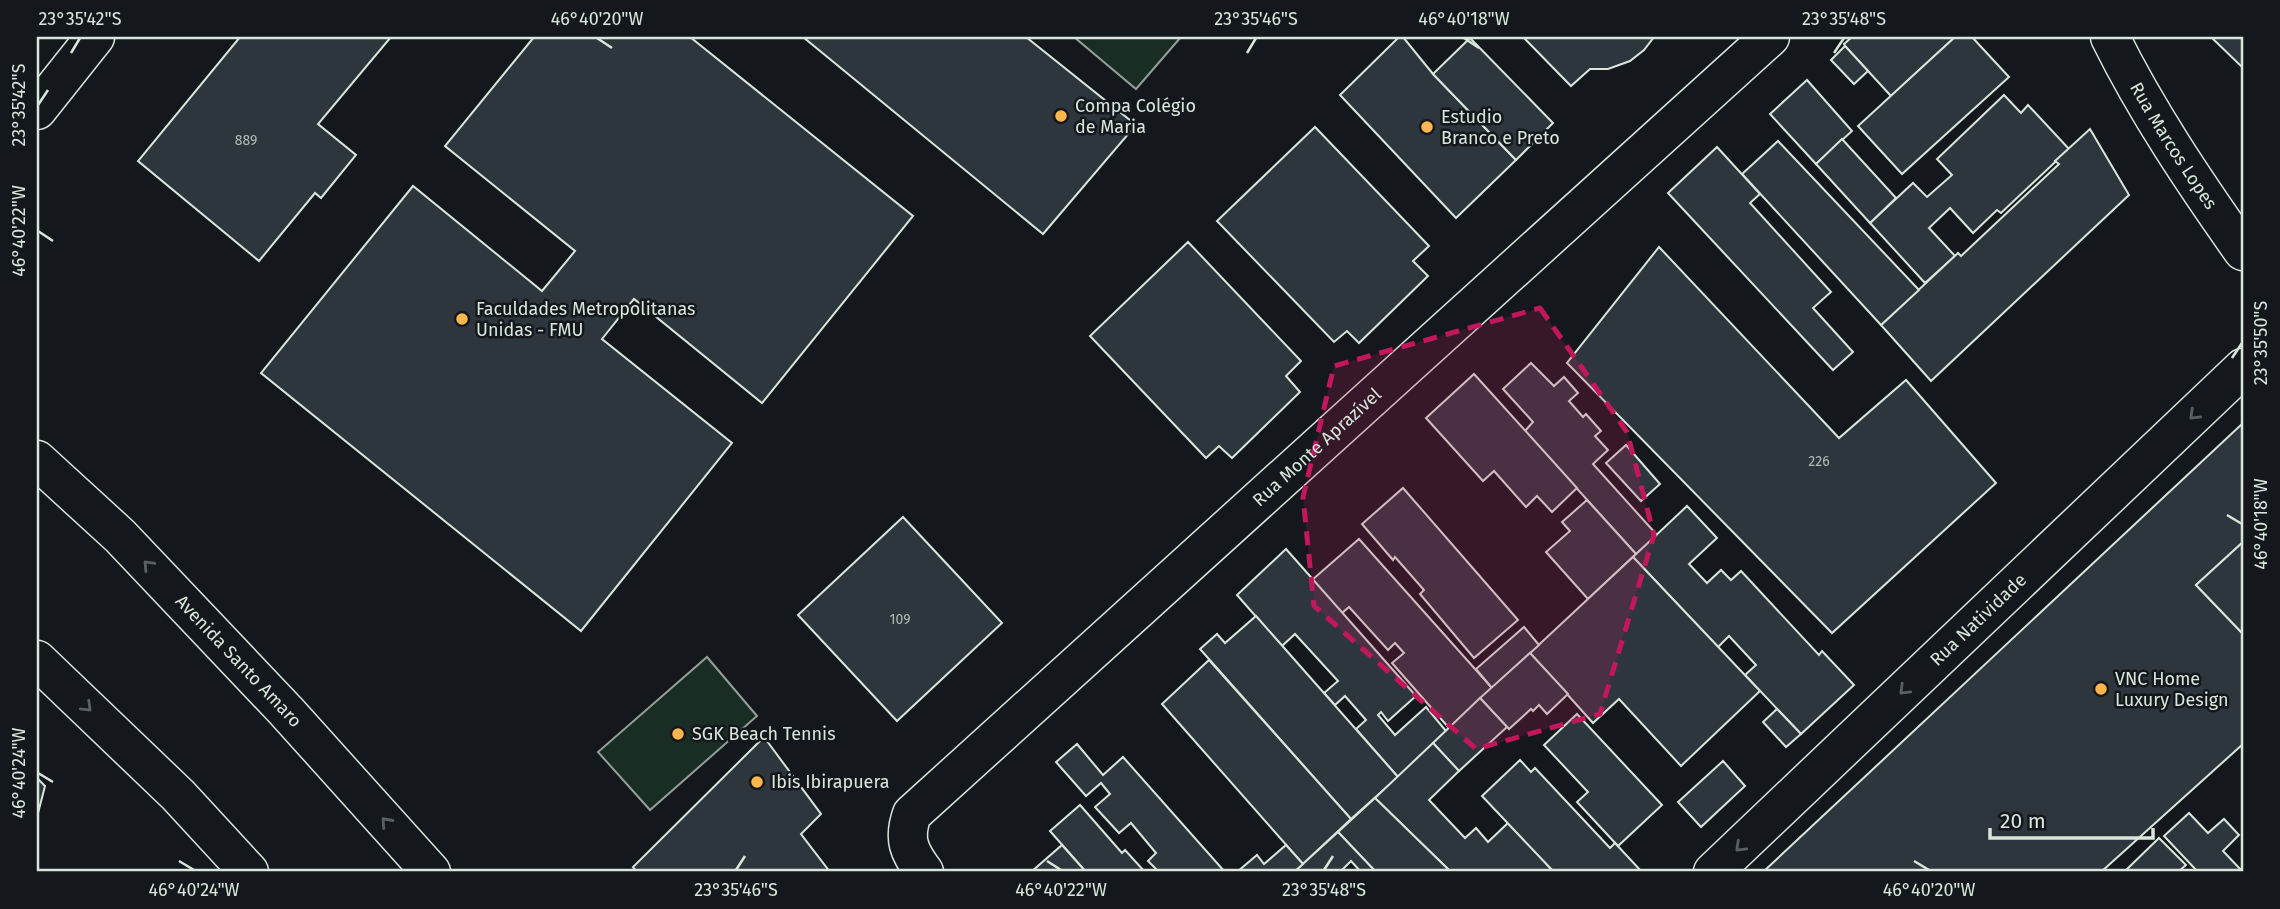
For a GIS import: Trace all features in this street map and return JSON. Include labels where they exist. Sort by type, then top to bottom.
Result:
[{"type":"street","points":[[37,110],[95,37]]},
{"type":"street","name":"Rua Monte Aprazível","points":[[924,872],[911,855],[907,829],[912,814],[1770,37]]},
{"type":"street","name":"Rua Marcos Lopes","points":[[2110,37],[2126,70],[2197,184],[2243,251]]},
{"type":"street","name":"Rua Natividade","points":[[1713,872],[2243,368]]},
{"type":"street","name":"Avenida Santo Amaro","points":[[37,460],[130,546],[286,711],[431,872]]},
{"type":"street","points":[[37,660],[178,794],[249,872]]},
{"type":"highlighted area","points":[[1540,308],[1627,432],[1654,535],[1600,714],[1476,749],[1314,606],[1303,497],[1334,366]]},
{"type":"green space","points":[[1074,37],[1181,37],[1136,89]]},
{"type":"green space","name":"SGK Beach Tennis","points":[[707,657],[757,716],[650,810],[598,752]]},
{"type":"building","points":[[240,37],[391,37],[318,124],[356,155],[321,198],[315,193],[259,261],[138,161]]},
{"type":"building","name":"Faculdades Metropolitanas Unidas - FMU","points":[[534,37],[690,37],[913,216],[762,403],[634,299],[602,339],[732,443],[581,631],[261,373],[413,186],[542,291],[575,251],[445,146]]},
{"type":"building","points":[[803,37],[1026,37],[1136,125],[1043,234]]},
{"type":"building","name":"Estudio Branco e Preto","points":[[1399,37],[1403,37],[1433,74],[1516,160],[1456,218],[1340,95]]},
{"type":"building","points":[[1523,37],[1654,37],[1644,50],[1630,61],[1608,69],[1590,69],[1571,86]]},
{"type":"building","points":[[1852,37],[1955,37],[1891,96],[1845,46]]},
{"type":"building","points":[[1955,37],[1972,37],[2009,77],[1902,174],[1858,126]]},
{"type":"building","points":[[2211,37],[2243,37],[2243,68]]},
{"type":"building","points":[[1470,38],[1553,123],[1516,160],[1433,74]]},
{"type":"building","points":[[1845,46],[1868,71],[1854,84],[1831,60]]},
{"type":"building","points":[[1807,80],[1852,131],[1816,164],[1770,114]]},
{"type":"building","points":[[2004,95],[2021,113],[2028,105],[2069,149],[2001,213],[1997,210],[1973,233],[1950,208],[1929,228],[1955,256],[1925,283],[1870,223],[1913,183],[1927,197],[1952,175],[1937,159]]},
{"type":"building","points":[[1315,127],[1429,246],[1413,261],[1428,276],[1359,343],[1347,331],[1334,342],[1217,221]]},
{"type":"building","points":[[2090,129],[2129,195],[1931,381],[1881,325],[1958,253],[1961,256],[2059,164],[2055,161]]},
{"type":"building","points":[[1842,139],[1896,198],[1870,223],[1816,164]]},
{"type":"building","points":[[1778,141],[1919,290],[1881,325],[1742,174]]},
{"type":"building","points":[[1717,147],[1760,194],[1750,203],[1831,292],[1813,308],[1853,352],[1833,370],[1668,193]]},
{"type":"building","points":[[1188,242],[1301,361],[1286,376],[1300,392],[1232,458],[1219,446],[1206,458],[1090,336]]},
{"type":"building","points":[[1659,247],[1839,438],[1906,380],[1996,483],[1832,633],[1567,363]]},
{"type":"building","points":[[1531,363],[1554,386],[1564,377],[1578,393],[1569,401],[1583,417],[1586,414],[1601,431],[1595,436],[1608,450],[1593,464],[1657,535],[1636,554],[1525,431],[1533,422],[1503,389]]},
{"type":"building","points":[[1474,374],[1577,488],[1552,512],[1537,496],[1526,507],[1494,471],[1483,481],[1426,418]]},
{"type":"building","name":"VNC Home Luxury Design","points":[[2243,423],[2243,542],[2196,585],[2243,634],[2243,744],[2101,872],[1763,872]]},
{"type":"building","points":[[1626,445],[1660,484],[1641,501],[1606,463]]},
{"type":"building","points":[[1403,488],[1518,620],[1474,658],[1420,594],[1424,590],[1362,524]]},
{"type":"building","points":[[1587,500],[1636,554],[1588,599],[1546,552],[1570,531],[1562,522]]},
{"type":"building","points":[[1687,506],[1717,538],[1689,564],[1707,583],[1721,570],[1731,580],[1741,571],[1819,655],[1822,651],[1854,685],[1801,734],[1745,675],[1756,665],[1729,636],[1718,647],[1633,557]]},
{"type":"building","points":[[903,517],[1002,623],[897,721],[798,615]]},
{"type":"building","points":[[1359,539],[1492,688],[1449,728],[1392,663],[1404,653],[1395,643],[1388,650],[1349,607],[1342,613],[1312,580]]},
{"type":"building","points":[[2243,542],[2243,634],[2196,585]]},
{"type":"building","points":[[1286,549],[1416,696],[1388,721],[1381,712],[1378,715],[1395,735],[1426,707],[1446,731],[1398,777],[1356,729],[1366,720],[1345,696],[1335,705],[1324,693],[1338,681],[1295,634],[1282,646],[1237,595]]},
{"type":"building","points":[[1633,557],[1760,691],[1681,766],[1619,699],[1593,723],[1530,653]]},
{"type":"building","points":[[1256,616],[1398,777],[1351,819],[1200,649],[1217,634],[1225,643]]},
{"type":"building","points":[[1524,627],[1539,645],[1492,688],[1476,669]]},
{"type":"building","points":[[1530,653],[1568,694],[1547,714],[1539,705],[1509,729],[1480,698]]},
{"type":"building","points":[[1209,660],[1351,819],[1303,864],[1162,704]]},
{"type":"building","points":[[1480,698],[1507,727],[1459,771],[1433,743]]},
{"type":"building","points":[[1777,709],[1801,734],[1786,747],[1763,722]]},
{"type":"building","points":[[1577,714],[1662,805],[1618,846],[1577,802],[1588,792],[1544,745]]},
{"type":"building","name":"Ibis Ibirapuera","points":[[764,737],[821,814],[801,834],[830,872],[637,872],[633,867]]},
{"type":"building","points":[[1433,743],[1459,771],[1429,800],[1465,838],[1476,828],[1488,842],[1508,823],[1554,872],[1451,872],[1375,798]]},
{"type":"building","points":[[1077,744],[1103,775],[1123,757],[1225,872],[1159,872],[1148,861],[1156,853],[1131,823],[1119,833],[1095,807],[1110,794],[1101,783],[1086,796],[1056,762]]},
{"type":"building","points":[[1520,760],[1531,772],[1535,768],[1610,848],[1615,843],[1642,872],[1554,872],[1482,796]]},
{"type":"building","points":[[1723,761],[1745,786],[1701,827],[1678,802]]},
{"type":"building","points":[[37,778],[45,786],[37,817]]},
{"type":"building","points":[[1375,798],[1451,872],[1376,872],[1338,832]]},
{"type":"building","points":[[1080,805],[1122,853],[1125,850],[1145,872],[1086,872],[1050,831]]},
{"type":"building","points":[[2189,813],[2208,833],[2224,819],[2239,835],[2223,851],[2243,872],[2198,872],[2164,836]]},
{"type":"building","points":[[1338,832],[1376,872],[1361,872],[1351,861],[1340,872],[1294,872]]},
{"type":"building","points":[[2159,838],[2186,865],[2178,872],[2124,872]]},
{"type":"building","points":[[1062,845],[1086,872],[1031,872]]},
{"type":"building","points":[[1286,845],[1303,864],[1294,872],[1237,872],[1257,855],[1264,864]]},
{"type":"place","name":"Compa Colégio de Maria","points":[[1061,116]]},
{"type":"place","name":"Estudio Branco e Preto","points":[[1427,127]]},
{"type":"place","name":"Faculdades Metropolitanas Unidas - FMU","points":[[462,319]]},
{"type":"place","name":"VNC Home Luxury Design","points":[[2101,689]]},
{"type":"place","name":"SGK Beach Tennis","points":[[678,734]]},
{"type":"place","name":"Ibis Ibirapuera","points":[[757,782]]}]
